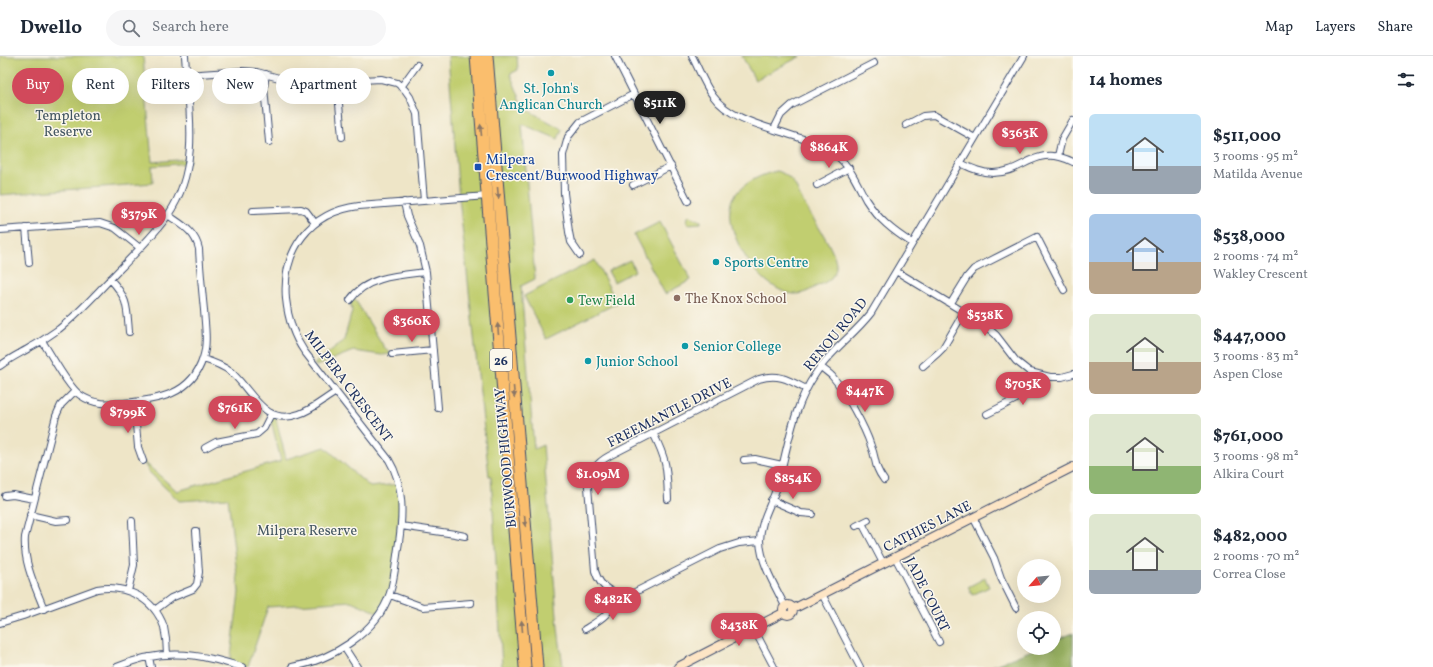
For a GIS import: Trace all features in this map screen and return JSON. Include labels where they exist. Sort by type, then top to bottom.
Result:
[{"type":"highway","name":"BURWOOD HIGHWAY","points":[[476,56],[525,666]]},
{"type":"highway","name":"BURWOOD HIGHWAY","points":[[487,56],[537,665]]},
{"type":"highway","points":[[525,666],[537,665]]},
{"type":"street","points":[[185,56],[186,68]]},
{"type":"street","points":[[615,56],[688,201]]},
{"type":"street","points":[[692,56],[709,90],[721,105],[738,116],[820,145],[835,154],[849,168],[876,213],[891,229],[912,243]]},
{"type":"street","name":"RENOU ROAD","points":[[787,609],[764,563],[760,541],[763,519],[777,486],[794,417],[806,389],[820,366],[863,322],[896,271],[1024,56]]},
{"type":"street","points":[[774,129],[781,115],[792,105],[874,63]]},
{"type":"street","points":[[401,87],[417,65]]},
{"type":"street","points":[[371,80],[381,79],[397,83],[410,97],[417,114],[424,201]]},
{"type":"street","points":[[580,255],[571,242],[568,228],[563,155],[566,142],[580,122],[634,94]]},
{"type":"street","points":[[0,366],[8,359],[42,341],[73,318],[155,233],[168,215],[183,185],[190,157],[191,134],[188,104]]},
{"type":"street","points":[[266,104],[269,142]]},
{"type":"street","points":[[339,104],[342,137]]},
{"type":"street","points":[[906,125],[923,116],[934,115],[975,138]]},
{"type":"street","points":[[1058,156],[1062,139],[1073,120]]},
{"type":"street","points":[[960,163],[981,172],[999,173],[1010,170],[1036,158],[1049,156],[1058,156],[1073,162]]},
{"type":"street","points":[[632,185],[671,166]]},
{"type":"street","points":[[817,185],[849,168]]},
{"type":"street","name":"MILPERA CRESCENT","points":[[296,667],[320,659],[344,647],[360,635],[382,609],[390,595],[402,516],[401,497],[394,467],[300,345],[291,325],[288,310],[286,278],[290,258],[301,237],[316,223],[334,212],[346,208],[487,196]]},
{"type":"street","points":[[404,202],[407,216],[422,252],[426,272],[438,408]]},
{"type":"street","points":[[253,211],[301,208],[306,211],[316,223]]},
{"type":"street","points":[[42,341],[75,391],[85,398],[100,403],[134,402],[157,399],[178,390],[192,377],[203,359],[205,335],[198,245],[194,236],[188,229],[168,215]]},
{"type":"street","points":[[0,230],[93,223],[104,224],[120,231],[140,248]]},
{"type":"street","points":[[26,228],[29,263]]},
{"type":"street","points":[[951,303],[967,277],[974,270],[1037,237],[1064,290]]},
{"type":"street","points":[[896,271],[987,326],[1016,361],[1025,369],[1034,374],[1056,377],[1073,374]]},
{"type":"street","points":[[350,300],[357,292],[376,280],[384,277],[426,272]]},
{"type":"street","points":[[110,279],[125,299],[129,332]]},
{"type":"street","points":[[923,366],[943,348],[964,312]]},
{"type":"street","points":[[392,354],[433,350]]},
{"type":"street","points":[[203,359],[220,365],[231,372],[259,404],[271,414],[285,417],[300,414],[336,392]]},
{"type":"street","points":[[820,366],[835,381],[854,410],[873,450],[876,468],[884,480]]},
{"type":"street","points":[[987,414],[1020,397],[1026,390],[1034,374]]},
{"type":"street","name":"FREEMANTLE DRIVE","points":[[616,594],[603,586],[595,571],[588,487],[595,467],[603,459],[763,378],[775,376],[786,378],[806,389]]},
{"type":"street","points":[[44,609],[28,568],[25,552],[25,537],[56,416],[62,405],[75,391]]},
{"type":"street","points":[[134,402],[138,447],[144,461]]},
{"type":"street","points":[[205,448],[216,442],[257,434],[264,428],[271,414]]},
{"type":"street","points":[[653,433],[666,462],[668,499]]},
{"type":"street","points":[[744,460],[755,459],[782,465]]},
{"type":"street","name":"CATHIES LANE","points":[[684,666],[754,629],[787,609],[822,594],[1073,467]]},
{"type":"street","points":[[5,496],[13,495],[34,499]]},
{"type":"street","points":[[771,500],[801,513],[812,514]]},
{"type":"street","points":[[30,515],[56,521],[68,520]]},
{"type":"street","points":[[973,517],[994,558],[1001,578],[1016,608]]},
{"type":"street","points":[[128,591],[134,565],[132,521]]},
{"type":"street","points":[[862,523],[883,563]]},
{"type":"street","points":[[401,526],[465,536]]},
{"type":"street","points":[[155,610],[170,598],[193,588],[197,584],[199,572],[196,531]]},
{"type":"street","points":[[585,629],[607,614],[614,603],[616,594],[629,594],[637,592],[725,547],[739,543],[760,541]]},
{"type":"street","name":"JADE COURT","points":[[896,557],[939,642]]},
{"type":"street","points":[[0,623],[44,609],[97,589],[113,588],[128,591],[141,598],[155,610],[162,621],[165,632],[167,655]]},
{"type":"street","points":[[822,594],[860,667]]},
{"type":"street","points":[[390,595],[423,607],[471,603]]},
{"type":"street","points":[[754,629],[774,667]]},
{"type":"street","points":[[344,647],[357,667]]},
{"type":"street","points":[[117,667],[149,657],[167,655],[198,656],[241,667]]},
{"type":"street","points":[[149,657],[151,667]]},
{"type":"green space","name":"Templeton Reserve","points":[[0,56],[143,56],[144,68],[137,68],[137,104],[147,104],[152,162],[190,159],[189,163],[152,166],[153,183],[0,195]]},
{"type":"green space","points":[[448,56],[476,56],[525,667],[502,667],[491,476],[489,476],[459,198]]},
{"type":"green space","points":[[487,56],[517,56],[518,70],[510,74],[524,108],[562,129],[558,139],[522,124],[535,279],[521,286],[534,449],[543,445],[558,628],[563,667],[537,667]]},
{"type":"green space","points":[[742,56],[801,56],[755,80]]},
{"type":"green space","points":[[777,171],[781,172],[794,183],[801,198],[831,248],[836,264],[835,271],[829,279],[808,291],[801,293],[795,294],[782,291],[769,283],[746,257],[737,241],[732,226],[731,210],[734,197],[742,187],[765,174]]},
{"type":"green space","points":[[689,215],[701,221],[701,223],[688,224],[686,222]]},
{"type":"green space","points":[[660,222],[691,280],[665,294],[634,235]]},
{"type":"green space","name":"Tew Field","points":[[595,260],[617,303],[546,339],[524,296]]},
{"type":"green space","points":[[630,260],[635,271],[614,282],[608,271]]},
{"type":"green space","points":[[353,296],[384,347],[392,354],[382,355],[353,351],[316,366],[314,364],[344,340],[352,311],[350,300]]},
{"type":"green space","name":"Milpera Reserve","points":[[275,415],[286,459],[325,447],[370,487],[399,484],[401,497],[392,587],[379,613],[351,601],[268,607],[248,667],[241,667],[230,664],[239,592],[228,498],[179,501],[149,472],[143,461],[177,491],[281,461],[270,416]]},
{"type":"green space","points":[[985,578],[989,587],[972,595],[968,587]]},
{"type":"green space","points":[[1073,633],[1073,667],[990,667],[1020,655],[1061,655],[1061,638]]},
{"type":"place","name":"St. John's Anglican Church","points":[[551,73]]},
{"type":"place","name":"Milpera Crescent/Burwood Highway","points":[[478,167]]},
{"type":"place","name":"Sports Centre","points":[[716,262]]},
{"type":"place","name":"The Knox School","points":[[677,298]]},
{"type":"place","name":"Tew Field","points":[[570,300]]},
{"type":"place","name":"Senior College","points":[[685,346]]},
{"type":"place","name":"Junior School","points":[[588,361]]}]
